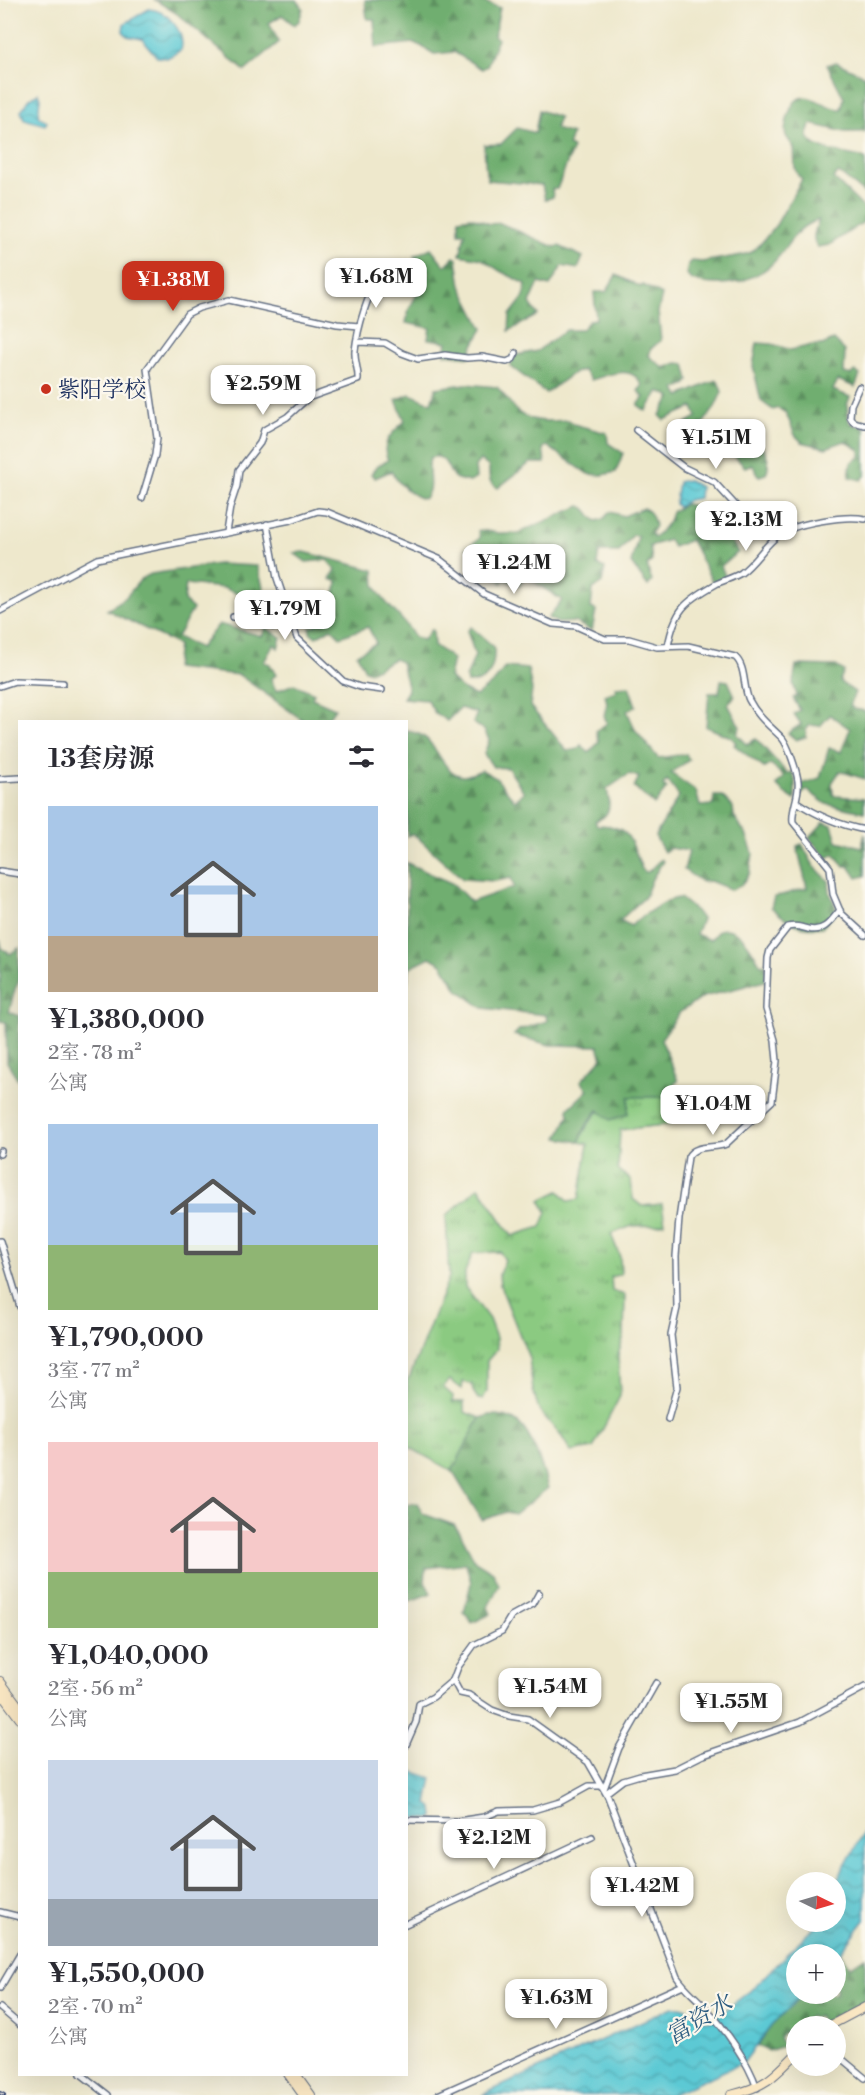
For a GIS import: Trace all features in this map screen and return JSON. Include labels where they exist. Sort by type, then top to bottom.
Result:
[{"type":"street","points":[[226,532],[239,470],[260,443],[264,430],[287,417],[308,398],[357,381],[359,375],[354,355],[361,313],[379,272]]},
{"type":"street","points":[[142,498],[155,455],[157,438],[147,369],[187,314],[199,308],[232,300],[261,308],[359,326]]},
{"type":"street","points":[[357,342],[385,343],[402,353],[421,359],[445,355],[467,358],[482,357],[507,362],[513,360],[516,353]]},
{"type":"street","points":[[859,387],[851,405],[850,417],[853,422],[865,425]]},
{"type":"street","points":[[636,430],[683,467],[714,482],[737,507],[775,538]]},
{"type":"street","points":[[0,611],[97,559],[267,524],[318,511],[327,512],[442,560],[484,594],[553,624],[576,626],[605,639],[629,639],[657,647],[691,646],[738,659],[749,701],[764,722],[784,742],[797,777],[797,802],[793,820],[830,868],[833,894],[840,910],[865,935]]},
{"type":"street","points":[[668,646],[675,617],[684,607],[716,584],[741,573],[775,538],[789,530],[826,519],[853,517],[865,519]]},
{"type":"street","points":[[267,524],[277,578],[298,639],[335,676],[355,686],[382,690]]},
{"type":"street","points":[[233,617],[257,616],[273,627],[291,618]]},
{"type":"street","points":[[0,686],[15,681],[63,682]]},
{"type":"street","points":[[0,779],[18,778]]},
{"type":"street","points":[[797,802],[829,820],[865,830]]},
{"type":"street","points":[[0,870],[18,874]]},
{"type":"street","points":[[668,1419],[677,1387],[671,1348],[671,1331],[677,1308],[676,1256],[688,1158],[691,1151],[726,1144],[772,1101],[777,1061],[775,1040],[766,1009],[769,953],[788,927],[821,929],[830,924],[840,910]]},
{"type":"street","points":[[0,1241],[18,1300]]},
{"type":"street","points":[[408,1740],[416,1722],[419,1704],[433,1697],[453,1680],[458,1667],[474,1645],[502,1630],[508,1618],[533,1604],[539,1593]]},
{"type":"street","points":[[453,1680],[460,1693],[469,1695],[492,1710],[528,1719],[588,1761],[604,1790],[673,1966],[683,1985],[713,2016],[745,2062],[757,2088]]},
{"type":"street","points":[[0,1682],[18,1705]]},
{"type":"street","points":[[604,1790],[619,1748],[656,1683]]},
{"type":"street","points":[[408,1820],[458,1821],[484,1817],[499,1811],[533,1810],[560,1802],[589,1786],[604,1790],[623,1780],[675,1769],[701,1756],[800,1722],[865,1687]]},
{"type":"street","points":[[0,1692],[18,1716]]},
{"type":"street","points":[[408,1923],[592,1837]]},
{"type":"street","points":[[0,1912],[18,1916]]},
{"type":"street","points":[[0,1988],[18,1957]]},
{"type":"street","points":[[438,2095],[683,1985]]},
{"type":"street","points":[[846,2017],[865,2007]]},
{"type":"street","points":[[0,2008],[18,2023]]},
{"type":"street","points":[[846,2062],[865,2078]]},
{"type":"street","points":[[731,2095],[757,2088],[786,2064]]},
{"type":"street","points":[[84,2076],[108,2095]]},
{"type":"street","points":[[289,2076],[303,2095]]},
{"type":"street","points":[[297,2076],[311,2095]]},
{"type":"green space","points":[[155,0],[297,0],[303,8],[299,21],[294,25],[282,15],[269,23],[279,42],[245,71],[176,13]]},
{"type":"green space","points":[[365,0],[479,0],[500,8],[494,36],[498,39],[487,66],[482,69],[454,52],[434,54],[414,43],[376,47],[374,19],[367,19]]},
{"type":"green space","points":[[836,62],[865,76],[865,132],[845,132],[811,124],[808,133],[810,140],[825,149],[865,158],[865,194],[839,173],[833,178],[865,209],[865,221],[829,245],[818,247],[814,237],[819,220],[809,223],[795,235],[771,265],[742,281],[711,284],[689,278],[687,269],[692,261],[702,262],[752,252],[776,225],[802,179],[796,172],[794,148],[785,132],[788,115],[797,100],[805,97],[841,109],[844,98],[827,65]]},
{"type":"green space","points":[[539,110],[559,117],[555,129],[572,134],[568,146],[573,148],[557,189],[552,189],[553,197],[545,200],[542,185],[488,180],[484,145],[501,144],[517,128],[535,133]]},
{"type":"green space","points":[[471,217],[490,224],[500,223],[583,257],[578,269],[562,266],[550,286],[539,283],[530,303],[538,315],[509,331],[510,315],[524,297],[526,284],[482,259],[460,255],[465,233],[459,233],[459,219]]},
{"type":"green space","points":[[431,248],[445,266],[454,257],[457,259],[461,286],[483,329],[473,345],[470,357],[445,354],[447,342],[428,339],[430,328],[406,323],[409,309],[429,272],[414,256]]},
{"type":"green space","points":[[616,275],[662,295],[658,312],[661,340],[651,349],[649,356],[664,368],[677,363],[685,364],[689,380],[687,384],[675,389],[680,396],[716,380],[722,392],[714,409],[694,435],[677,445],[672,431],[697,417],[693,407],[664,420],[660,415],[671,397],[659,391],[646,411],[638,405],[644,397],[638,391],[642,386],[633,375],[620,372],[591,380],[583,370],[572,374],[546,393],[510,366],[516,355],[537,351],[566,330],[581,330],[590,320],[596,319],[594,292],[606,292]]},
{"type":"green space","points":[[834,340],[845,351],[844,373],[851,375],[855,371],[860,375],[855,387],[838,380],[833,390],[850,397],[847,405],[849,422],[865,427],[865,476],[861,480],[849,477],[851,463],[860,457],[860,450],[845,441],[826,448],[802,442],[795,435],[786,413],[778,408],[773,410],[761,401],[753,366],[757,343],[772,344],[791,350],[822,345]]},
{"type":"green space","points":[[466,384],[497,387],[516,410],[527,418],[541,421],[569,420],[573,424],[607,433],[608,443],[623,453],[616,472],[602,475],[588,474],[547,446],[543,448],[545,463],[530,463],[498,488],[491,482],[489,467],[480,460],[475,466],[476,478],[470,482],[455,478],[440,457],[430,458],[430,485],[424,499],[405,488],[391,471],[375,478],[371,474],[377,466],[388,460],[386,443],[405,421],[396,400],[410,394],[431,403],[436,388]]},
{"type":"green space","points":[[736,431],[762,446],[768,459],[766,474],[759,476],[752,464],[745,467],[723,444],[731,432]]},
{"type":"green space","points":[[685,504],[699,508],[737,535],[731,540],[738,552],[721,566],[726,578],[713,583],[691,540],[673,547],[669,540],[650,546],[652,561],[647,565],[652,581],[648,586],[631,563],[638,537],[633,535],[619,552],[599,552],[597,565],[605,568],[602,583],[593,589],[591,608],[596,610],[592,631],[575,622],[558,623],[548,618],[562,600],[525,576],[519,586],[504,579],[502,583],[489,573],[480,581],[470,573],[481,562],[466,548],[480,538],[478,531],[480,530],[505,534],[518,533],[580,506],[597,521],[610,512],[624,516],[643,508],[653,518],[655,526],[651,533],[654,538],[669,522],[672,512]]},
{"type":"green space","points":[[304,552],[374,570],[375,585],[388,605],[405,623],[414,637],[423,640],[433,630],[434,645],[453,659],[449,677],[462,689],[476,696],[495,681],[505,667],[528,669],[532,690],[530,706],[567,751],[578,749],[581,745],[589,753],[599,742],[596,731],[607,723],[604,716],[607,703],[605,695],[616,691],[615,687],[629,686],[636,706],[627,711],[636,731],[658,758],[686,754],[689,760],[671,773],[696,791],[700,806],[713,805],[714,796],[722,796],[733,807],[734,817],[746,834],[753,853],[750,873],[741,885],[732,890],[710,881],[702,882],[684,870],[689,851],[670,848],[664,852],[655,836],[679,796],[667,780],[663,785],[667,788],[654,805],[634,787],[639,777],[629,774],[607,789],[609,804],[607,813],[595,821],[597,825],[617,828],[628,836],[642,869],[646,872],[661,859],[663,861],[645,897],[620,920],[631,926],[662,904],[680,898],[702,919],[696,934],[710,940],[719,930],[733,931],[739,934],[749,946],[761,965],[766,964],[765,981],[703,997],[680,1012],[661,1039],[678,1081],[674,1084],[674,1095],[629,1097],[628,1114],[610,1120],[598,1110],[588,1123],[579,1142],[558,1138],[569,1115],[568,1109],[588,1090],[581,1081],[602,1058],[598,1046],[550,1045],[514,1035],[519,1030],[547,1021],[546,1015],[483,1008],[457,989],[442,964],[430,957],[410,967],[408,978],[408,863],[453,884],[471,902],[514,887],[511,878],[495,881],[463,879],[417,837],[412,834],[408,836],[408,731],[429,741],[446,766],[457,775],[464,776],[482,770],[496,778],[515,801],[524,792],[508,768],[493,767],[484,754],[489,740],[484,730],[473,723],[477,713],[460,708],[447,721],[435,713],[427,700],[403,698],[408,690],[401,662],[394,659],[370,672],[365,670],[357,654],[376,643],[368,627],[340,637],[331,628],[316,637],[310,632],[310,627],[317,625],[319,598],[333,600],[338,582],[330,579],[336,570],[327,560],[306,562],[294,553]]},
{"type":"green space","points":[[218,564],[257,566],[264,590],[259,603],[224,588],[186,584],[184,601],[193,609],[177,637],[200,648],[219,624],[262,636],[266,628],[281,637],[278,648],[274,644],[264,662],[270,664],[276,675],[271,679],[276,691],[294,684],[314,693],[312,698],[335,708],[327,720],[303,720],[239,675],[175,668],[178,645],[107,610],[126,597],[141,579],[151,574]]},
{"type":"green space","points":[[471,627],[494,647],[494,654],[490,673],[481,681],[467,683],[466,678],[475,655],[467,631]]},
{"type":"green space","points":[[796,665],[836,666],[844,671],[841,683],[855,692],[850,705],[854,709],[865,711],[865,779],[840,771],[832,783],[835,796],[864,798],[864,812],[826,804],[807,790],[801,795],[801,784],[820,778],[829,748],[841,752],[850,729],[830,715],[820,726],[810,725],[806,730],[806,737],[796,740],[788,733],[801,724],[794,714],[800,710],[793,698],[797,696],[793,684]]},
{"type":"green space","points":[[721,680],[728,681],[735,696],[728,704],[740,727],[737,734],[747,744],[756,739],[788,774],[792,771],[795,780],[795,800],[776,785],[784,777],[771,764],[764,768],[734,745],[736,743],[731,737],[706,727],[709,693],[719,693]]},
{"type":"green space","points":[[824,822],[832,825],[837,841],[862,847],[865,834],[865,876],[857,878],[849,866],[844,866],[834,854],[827,858],[809,838]]},
{"type":"green space","points":[[802,844],[814,866],[829,881],[830,893],[837,910],[823,927],[815,928],[794,924],[771,907],[774,897],[807,888],[797,846]]},
{"type":"green space","points":[[0,940],[2,948],[10,954],[18,949],[18,983],[9,1012],[18,1016],[18,1079],[7,1062],[6,1022],[0,1021]]},
{"type":"green space","points":[[628,1096],[668,1097],[671,1124],[620,1130],[618,1170],[631,1180],[633,1199],[642,1206],[662,1204],[665,1223],[632,1226],[611,1234],[620,1257],[621,1274],[611,1277],[612,1291],[625,1295],[624,1336],[618,1355],[620,1396],[593,1448],[571,1452],[562,1437],[539,1410],[533,1390],[529,1358],[500,1285],[499,1274],[505,1260],[500,1252],[473,1253],[465,1272],[465,1287],[489,1319],[496,1338],[497,1349],[487,1361],[487,1391],[483,1399],[478,1399],[472,1384],[463,1382],[462,1389],[450,1380],[443,1387],[453,1396],[452,1402],[464,1402],[464,1412],[480,1418],[452,1471],[408,1447],[408,1379],[449,1277],[446,1216],[479,1187],[512,1236],[541,1227],[547,1212],[540,1200],[559,1191],[569,1201],[579,1199],[588,1144],[579,1142],[593,1118],[610,1105]]},
{"type":"green space","points":[[490,1415],[511,1419],[526,1432],[536,1451],[548,1488],[515,1514],[506,1512],[482,1520],[452,1471],[480,1418]]},
{"type":"green space","points":[[417,1503],[423,1514],[454,1525],[475,1561],[493,1572],[499,1585],[488,1607],[491,1614],[472,1623],[464,1612],[471,1583],[466,1563],[426,1568],[425,1582],[431,1593],[410,1601],[408,1505]]},
{"type":"green space","points":[[865,1957],[865,2003],[841,2016],[786,2016],[786,2032],[779,2037],[784,2046],[768,2051],[757,2046],[771,2026],[793,2004],[846,2004],[846,1961],[850,1967]]},
{"type":"water","points":[[149,9],[162,13],[174,23],[181,36],[181,50],[167,58],[157,57],[142,39],[127,36],[123,31],[124,24]]},
{"type":"water","points":[[38,93],[40,98],[38,116],[47,122],[45,125],[24,119],[21,111],[28,100]]},
{"type":"water","points":[[688,480],[700,487],[699,498],[688,500],[678,507],[675,504],[678,482]]},
{"type":"water","points":[[408,1770],[432,1778],[427,1804],[433,1808],[434,1817],[430,1819],[408,1817]]},
{"type":"water","points":[[865,1830],[865,1920],[846,1945],[797,1944],[809,1932],[846,1932],[846,1872],[841,1872]]},
{"type":"water","name":"富资水","points":[[786,1955],[786,2004],[793,2004],[771,2026],[744,2062],[671,2095],[482,2095],[673,2007],[686,2009],[704,2021],[712,2020],[750,1991]]},
{"type":"railway","points":[[0,2093],[4,2095]]},
{"type":"place","name":"紫阳学校","points":[[46,389]]}]
